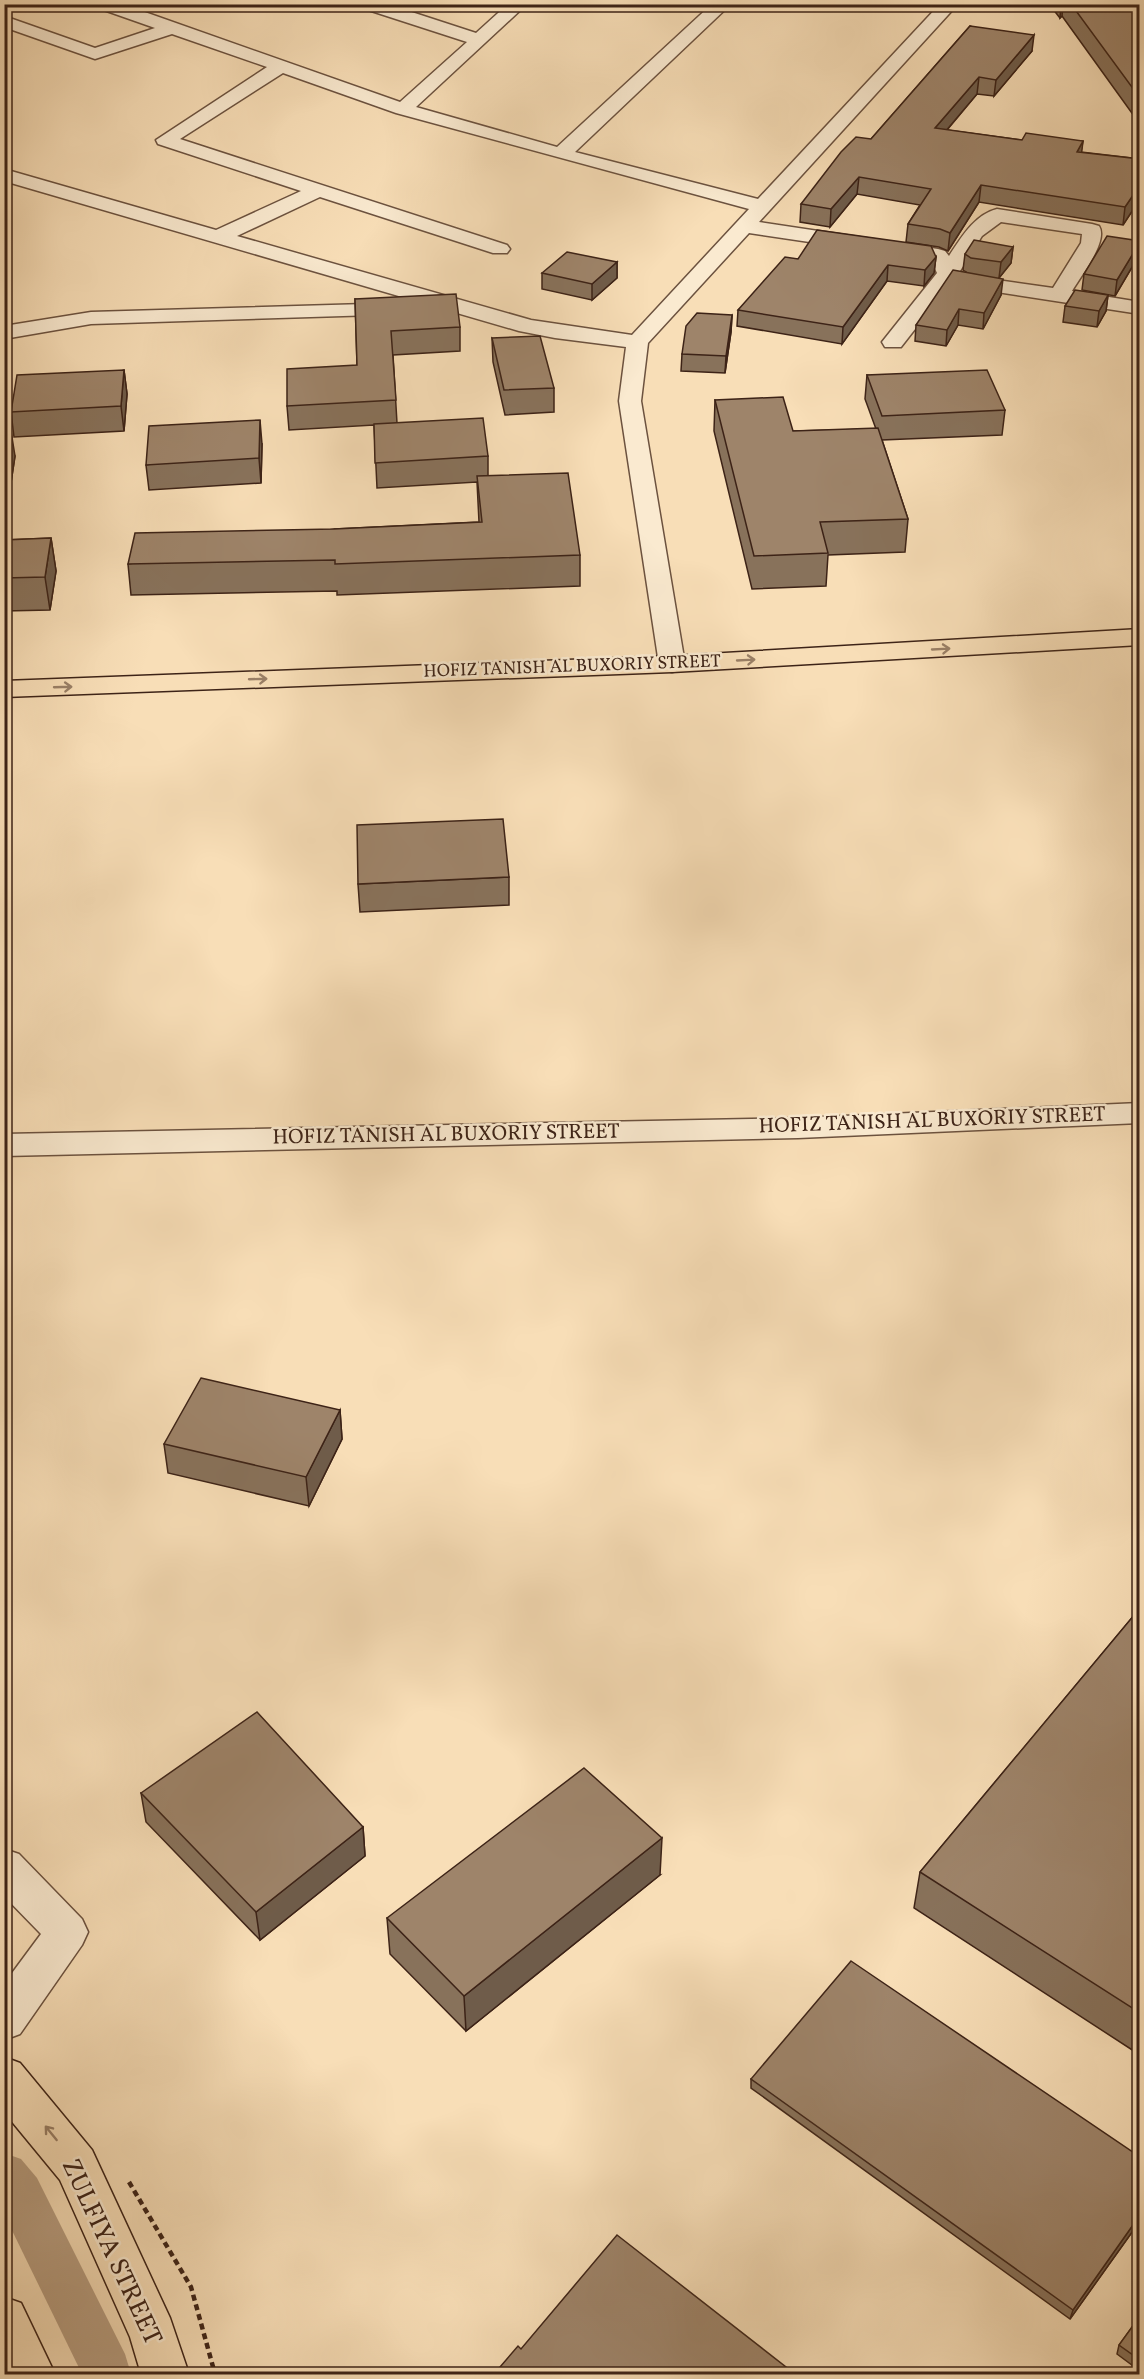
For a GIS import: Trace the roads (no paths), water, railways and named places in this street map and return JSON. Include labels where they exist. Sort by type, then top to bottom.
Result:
[{"type":"main road","name":"HOFIZ TANISH AL BUXORIY STREET","points":[[4,689],[670,653],[1140,617]]},
{"type":"main road","name":"HOFIZ TANISH AL BUXORIY STREET","points":[[4,667],[670,653],[1140,637]]},
{"type":"main road","name":"ZULFIYA STREET","points":[[4,2076],[76,2165],[153,2335],[165,2374]]},
{"type":"main road","points":[[4,2320],[31,2374]]},
{"type":"street","points":[[104,4],[404,109],[561,154],[761,206]]},
{"type":"street","points":[[369,4],[479,40]]},
{"type":"street","points":[[404,109],[519,4]]},
{"type":"street","points":[[561,154],[723,4]]},
{"type":"street","points":[[670,653],[630,401],[637,342],[950,4]]},
{"type":"street","points":[[4,21],[95,54],[171,28]]},
{"type":"street","points":[[282,66],[165,141],[500,249]]},
{"type":"street","points":[[10,181],[220,236],[555,332],[637,342]]},
{"type":"street","points":[[220,236],[318,190]]},
{"type":"street","points":[[893,342],[948,273],[975,232],[997,215],[1092,230],[1091,243],[1059,295]]},
{"type":"street","points":[[743,226],[938,255],[948,273],[964,281],[1140,308]]},
{"type":"street","points":[[4,333],[91,318],[465,307]]},
{"type":"street","name":"HOFIZ TANISH AL BUXORIY STREET","points":[[4,1145],[798,1128],[1140,1113]]},
{"type":"street","points":[[4,1867],[67,1932],[4,2020]]},
{"type":"waterway","points":[[4,2175],[20,2194],[107,2372]]}]
